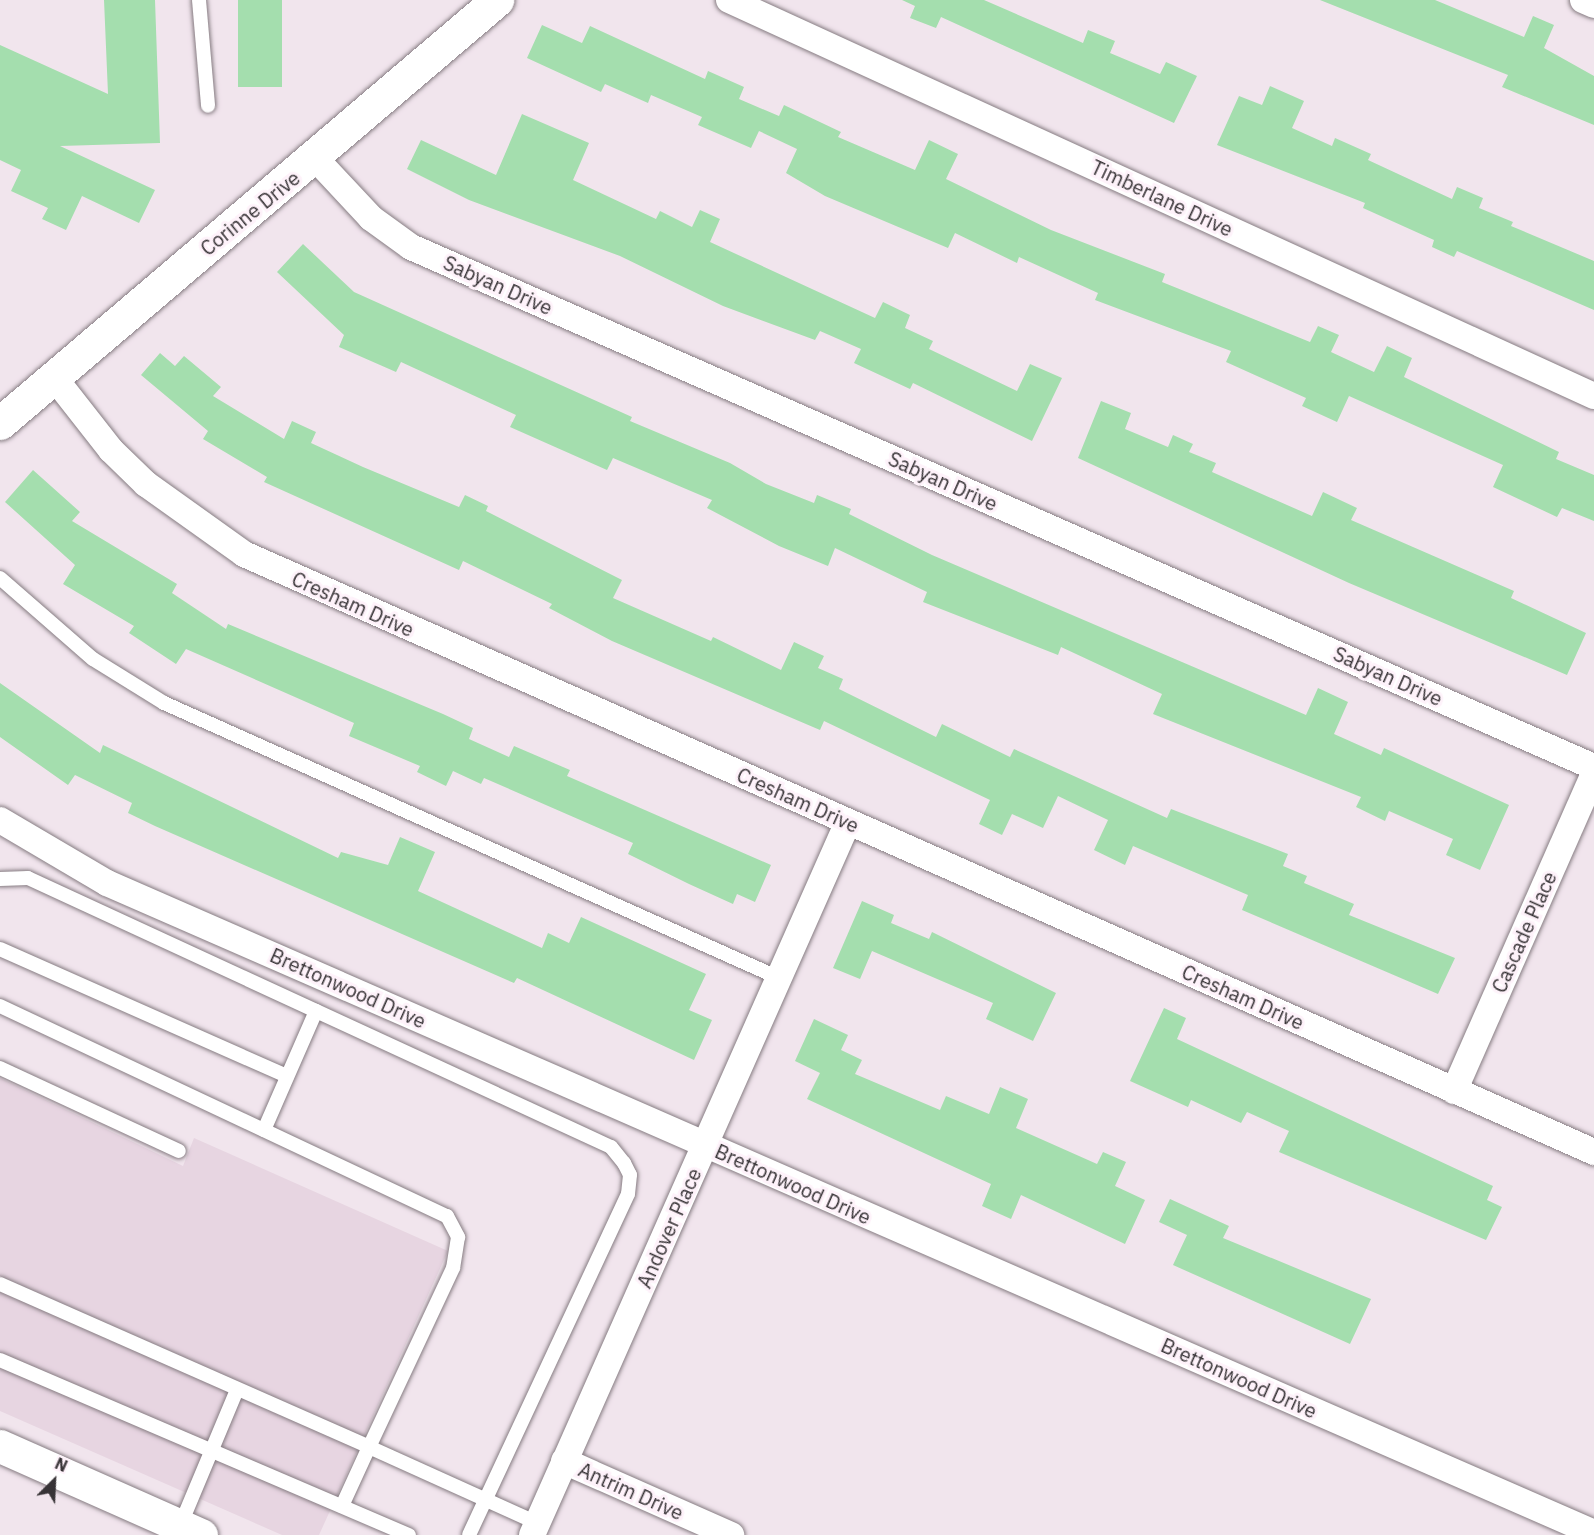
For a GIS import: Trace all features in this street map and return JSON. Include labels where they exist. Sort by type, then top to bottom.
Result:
[{"type":"street","name":"Corinne Drive","points":[[0,423],[53,376],[316,159],[497,0]]},
{"type":"street","name":"Timberlane Drive","points":[[729,0],[1594,396]]},
{"type":"street","points":[[1583,0],[1594,5]]},
{"type":"street","name":"Sabyan Drive","points":[[316,159],[371,218],[411,247],[1594,767]]},
{"type":"street","name":"Cresham Drive","points":[[53,376],[111,450],[146,484],[244,554],[1594,1152]]},
{"type":"street","name":"Cascade Place","points":[[1454,1091],[1594,773]]},
{"type":"street","name":"Brettonwood Drive","points":[[0,820],[107,883],[1594,1533]]},
{"type":"street","name":"Andover Place","points":[[534,1529],[848,822]]},
{"type":"street","points":[[0,1446],[190,1530]]},
{"type":"street","name":"Antrim Drive","points":[[564,1461],[731,1535]]},
{"type":"lane","points":[[200,0],[208,106]]},
{"type":"lane","points":[[0,578],[93,659],[164,703],[779,978]]},
{"type":"lane","points":[[0,879],[28,878],[611,1147],[630,1175],[628,1194],[469,1535]]},
{"type":"lane","points":[[0,949],[287,1076]]},
{"type":"lane","points":[[0,1006],[447,1216],[458,1237],[453,1268],[342,1506]]},
{"type":"lane","points":[[264,1130],[316,1011]]},
{"type":"lane","points":[[0,1068],[179,1151]]},
{"type":"lane","points":[[0,1284],[486,1500],[534,1529]]},
{"type":"lane","points":[[0,1360],[409,1535]]},
{"type":"lane","points":[[190,1530],[209,1450],[237,1390]]},
{"type":"shaded area","points":[[0,1078],[183,1166],[194,1138],[448,1251],[319,1535],[282,1535],[0,1411]]},
{"type":"building","points":[[104,0],[155,0],[160,143],[60,146],[155,190],[139,223],[82,196],[66,230],[42,219],[48,208],[11,191],[21,170],[0,160],[0,45],[108,94]]},
{"type":"building","points":[[238,0],[282,0],[282,87],[238,87]]},
{"type":"building","points":[[902,0],[984,0],[1083,43],[1088,30],[1115,41],[1110,53],[1160,74],[1166,62],[1197,76],[1174,123],[941,17],[936,28],[910,18],[915,6]]},
{"type":"building","points":[[1320,0],[1435,0],[1524,37],[1533,16],[1554,25],[1544,48],[1594,76],[1594,125],[1502,87],[1508,75]]},
{"type":"building","points":[[542,25],[582,43],[590,26],[705,79],[708,71],[744,87],[739,99],[779,116],[784,105],[841,132],[838,137],[915,170],[929,140],[958,154],[946,179],[1051,230],[1165,274],[1162,282],[1310,342],[1318,326],[1339,335],[1331,352],[1374,372],[1387,346],[1412,358],[1404,377],[1559,452],[1556,459],[1594,475],[1594,521],[1562,508],[1557,517],[1493,487],[1503,465],[1349,396],[1337,422],[1302,406],[1306,398],[1226,362],[1231,351],[1095,300],[1098,293],[1019,257],[1017,263],[955,233],[948,248],[825,196],[786,173],[797,149],[759,131],[751,148],[698,125],[702,117],[651,95],[648,103],[605,84],[601,92],[527,58]]},
{"type":"building","points":[[1270,86],[1304,101],[1292,128],[1332,146],[1335,138],[1371,154],[1368,160],[1452,199],[1457,187],[1483,198],[1479,208],[1513,222],[1511,226],[1594,261],[1594,310],[1457,251],[1454,257],[1432,247],[1434,240],[1363,208],[1365,203],[1217,145],[1239,96],[1262,105]]},
{"type":"building","points":[[522,114],[589,143],[573,180],[656,219],[660,211],[692,227],[700,210],[720,219],[710,242],[875,318],[883,302],[910,315],[905,328],[933,341],[929,349],[1017,391],[1030,364],[1062,378],[1032,441],[913,383],[910,389],[854,363],[861,349],[820,331],[815,340],[723,306],[620,256],[469,200],[407,169],[421,140],[496,175]]},
{"type":"building","points":[[303,244],[354,292],[632,417],[630,421],[730,463],[766,484],[814,503],[817,495],[851,509],[849,514],[932,555],[1306,715],[1318,688],[1348,702],[1334,734],[1381,755],[1384,748],[1509,805],[1480,870],[1446,855],[1453,839],[1389,811],[1385,821],[1356,807],[1361,797],[1153,714],[1162,694],[1061,647],[1058,655],[923,602],[927,592],[835,548],[828,566],[779,546],[707,508],[712,500],[613,458],[607,470],[510,427],[516,415],[401,362],[396,372],[339,347],[344,335],[277,272]]},
{"type":"building","points":[[160,353],[175,366],[184,356],[221,387],[213,396],[284,439],[292,421],[316,432],[311,443],[363,467],[459,507],[465,495],[488,506],[486,511],[622,580],[613,598],[711,641],[713,637],[781,670],[794,642],[824,656],[818,668],[843,679],[839,689],[936,737],[942,724],[1010,757],[1014,749],[1167,818],[1171,809],[1288,854],[1283,866],[1307,876],[1304,883],[1354,904],[1349,915],[1455,958],[1438,994],[1242,910],[1248,895],[1133,846],[1125,865],[1094,850],[1108,820],[1058,796],[1043,828],[1012,814],[1002,835],[979,824],[990,800],[824,721],[820,730],[612,641],[549,608],[552,604],[463,561],[459,570],[264,482],[267,477],[203,439],[208,431],[141,375]]},
{"type":"building","points":[[1101,401],[1131,413],[1125,429],[1168,447],[1173,435],[1193,444],[1189,452],[1216,463],[1212,472],[1312,516],[1323,492],[1357,508],[1351,520],[1514,591],[1511,598],[1586,633],[1567,675],[1349,583],[1078,458]]},
{"type":"building","points":[[33,470],[80,512],[72,521],[177,584],[172,593],[226,629],[228,624],[443,714],[473,728],[469,739],[509,757],[514,746],[570,770],[567,776],[771,865],[755,902],[737,894],[733,904],[689,884],[628,854],[633,843],[484,778],[481,784],[453,771],[446,786],[417,772],[420,766],[349,736],[354,723],[186,649],[176,664],[129,633],[134,626],[63,584],[75,565],[5,502]]},
{"type":"building","points":[[0,683],[100,753],[103,745],[338,858],[341,852],[388,865],[400,837],[435,852],[418,891],[542,948],[548,933],[569,943],[581,917],[706,974],[689,1010],[712,1020],[694,1060],[517,978],[514,983],[155,826],[128,813],[132,803],[75,775],[68,785],[0,737]]},
{"type":"building","points":[[862,901],[894,915],[891,923],[929,939],[932,932],[1056,993],[1033,1041],[986,1019],[993,1003],[872,951],[860,979],[833,968]]},
{"type":"building","points":[[1164,1008],[1186,1018],[1177,1039],[1493,1186],[1487,1200],[1502,1207],[1486,1240],[1279,1152],[1289,1131],[1247,1112],[1241,1123],[1191,1100],[1188,1107],[1130,1081]]},
{"type":"building","points":[[814,1019],[848,1035],[841,1050],[862,1060],[855,1074],[940,1110],[946,1096],[989,1114],[1000,1087],[1028,1099],[1016,1128],[1097,1164],[1103,1152],[1126,1162],[1115,1186],[1145,1200],[1125,1244],[1021,1195],[1011,1219],[982,1206],[991,1184],[807,1099],[820,1073],[795,1061]]},
{"type":"building","points":[[1170,1199],[1229,1226],[1223,1238],[1371,1299],[1350,1344],[1173,1265],[1187,1235],[1159,1222]]}]
